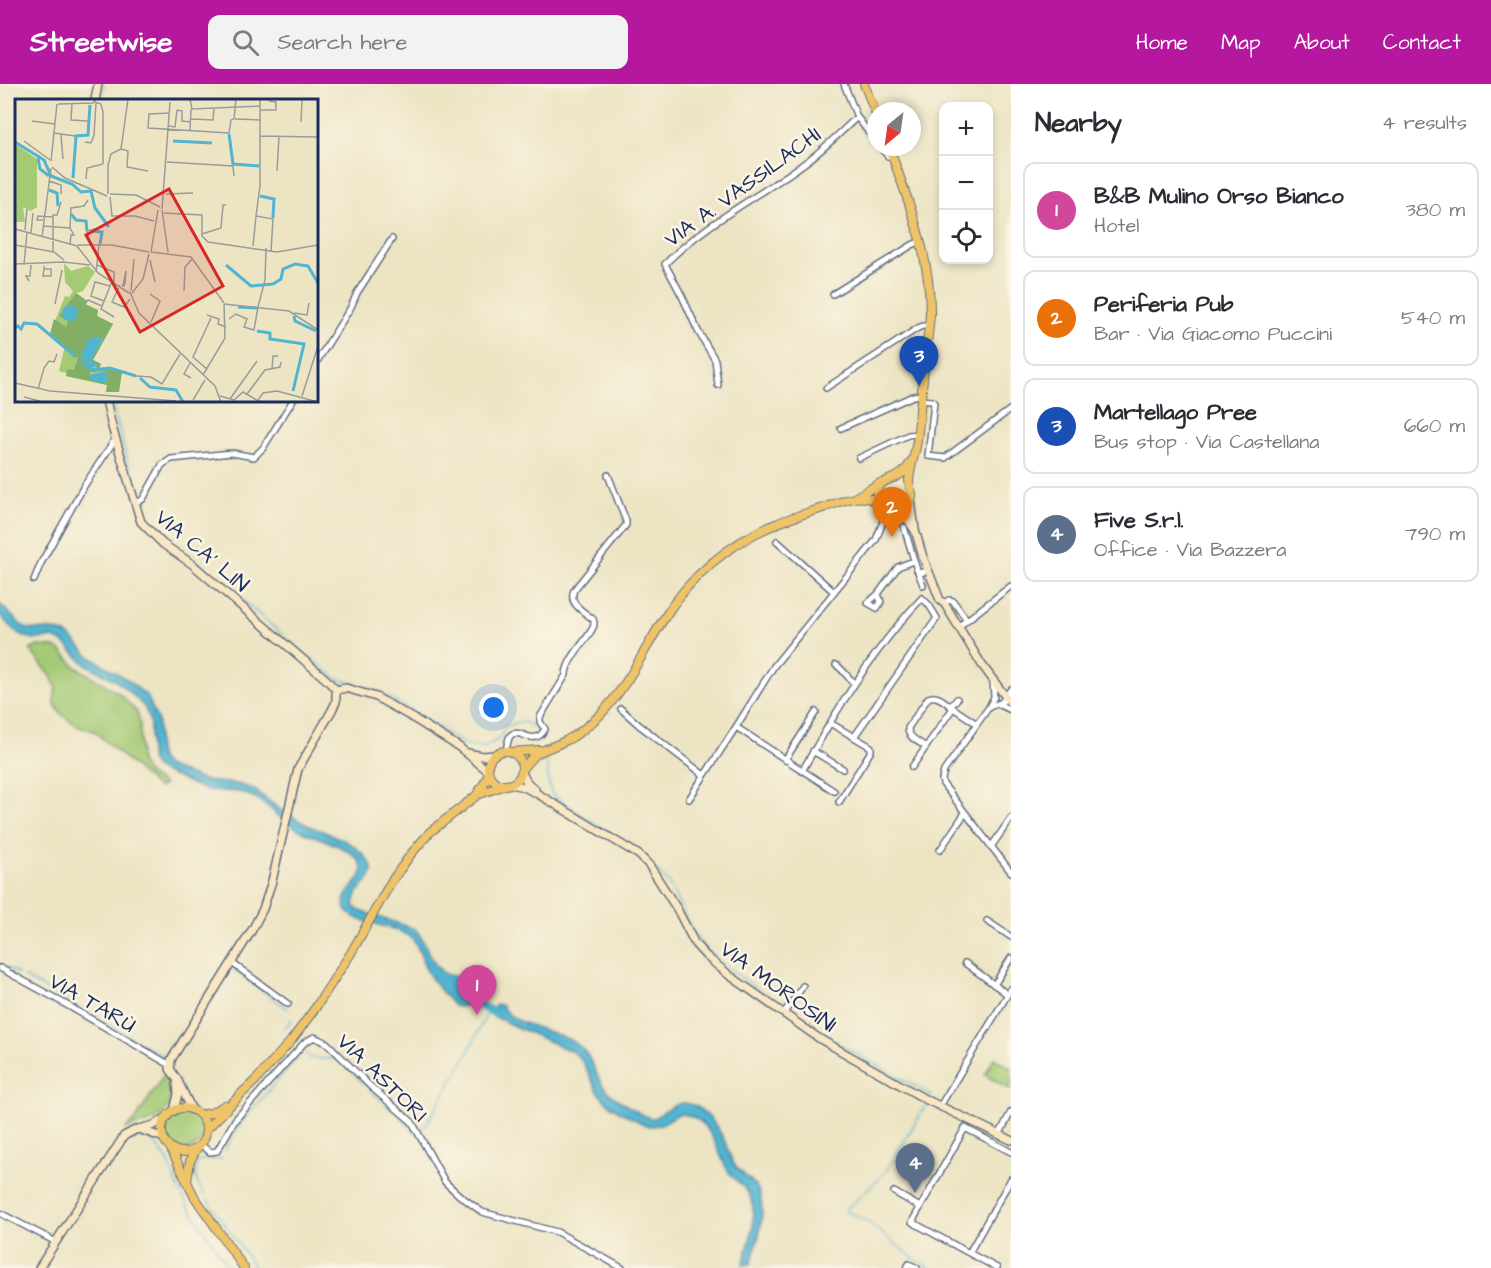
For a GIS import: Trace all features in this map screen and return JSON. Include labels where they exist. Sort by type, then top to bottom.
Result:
[{"type":"main road","points":[[864,84],[871,102]]},
{"type":"main road","points":[[853,498],[869,497],[887,511],[896,513],[906,509],[912,493],[909,480],[917,434],[930,315],[926,266],[921,241],[892,156]]},
{"type":"main road","points":[[206,1130],[291,1041],[316,1007],[402,866],[420,843],[441,823],[476,796],[518,779],[531,758],[541,750],[574,736],[591,723],[607,707],[627,680],[676,600],[698,575],[725,552],[748,537],[777,523],[853,498],[902,473],[912,460]]},
{"type":"main road","points":[[892,478],[902,480],[910,488]]},
{"type":"main road","points":[[879,504],[877,495],[882,483]]},
{"type":"main road","points":[[476,796],[489,772],[490,760],[494,755],[509,751],[541,750]]},
{"type":"main road","points":[[509,751],[520,758],[522,770]]},
{"type":"main road","points":[[489,772],[494,780],[508,784]]},
{"type":"main road","points":[[200,1115],[214,1112],[241,1094]]},
{"type":"main road","points":[[187,1183],[190,1161],[204,1141],[206,1130],[204,1120],[200,1115],[192,1110],[180,1109],[166,1117],[162,1131],[164,1138],[170,1147],[187,1183],[194,1196],[244,1268]]},
{"type":"main road","points":[[170,1147],[176,1151],[191,1152],[199,1147]]},
{"type":"street","points":[[95,99],[98,84]]},
{"type":"street","points":[[844,84],[857,117],[867,130]]},
{"type":"street","name":"VIA A. VASSILACHI","points":[[718,385],[714,360],[664,264],[689,243],[804,163],[857,117]]},
{"type":"street","points":[[318,360],[392,239]]},
{"type":"street","points":[[833,294],[921,241]]},
{"type":"street","points":[[826,388],[921,326],[928,326]]},
{"type":"street","points":[[841,428],[913,396],[921,398],[934,403],[928,456],[945,458],[1011,409]]},
{"type":"street","name":"VIA CA' LIN","points":[[107,402],[138,503],[141,522],[336,690]]},
{"type":"street","points":[[138,503],[162,465],[171,459],[232,453],[254,457],[263,448],[292,402]]},
{"type":"street","points":[[859,458],[908,435],[917,434]]},
{"type":"street","points":[[34,580],[41,563],[84,486],[116,438]]},
{"type":"street","points":[[509,751],[509,737],[513,734],[532,738],[542,734],[545,729],[540,722],[540,717],[566,675],[566,668],[595,622],[573,603],[572,595],[626,525],[608,475]]},
{"type":"street","points":[[911,500],[915,530],[927,571],[942,602],[992,678],[1008,696],[1011,704]]},
{"type":"street","points":[[688,799],[774,666],[876,540],[887,511]]},
{"type":"street","points":[[896,513],[908,520],[915,530]]},
{"type":"street","points":[[904,527],[913,561],[923,585]]},
{"type":"street","points":[[777,541],[834,592]]},
{"type":"street","points":[[878,594],[898,567],[913,561]]},
{"type":"street","points":[[918,572],[927,571]]},
{"type":"street","points":[[958,627],[1011,586]]},
{"type":"street","points":[[802,771],[854,683],[900,621],[924,596],[937,618],[854,737]]},
{"type":"street","points":[[929,605],[953,601],[967,620]]},
{"type":"street","points":[[836,665],[844,670],[847,677],[854,683]]},
{"type":"street","points":[[992,678],[1002,687],[1011,688],[1008,696]]},
{"type":"street","points":[[992,678],[993,704]]},
{"type":"street","points":[[192,1110],[170,1069],[171,1060],[263,909],[272,881],[298,769],[336,702],[336,690],[346,688],[376,697],[468,753],[489,772]]},
{"type":"street","points":[[926,747],[907,731],[928,698],[932,696],[936,696],[977,724]]},
{"type":"street","points":[[1008,696],[998,698],[942,774],[943,784],[1011,872]]},
{"type":"street","points":[[912,767],[957,699]]},
{"type":"street","points":[[993,704],[1011,710]]},
{"type":"street","points":[[621,709],[704,775]]},
{"type":"street","points":[[785,760],[816,712]]},
{"type":"street","points":[[830,723],[871,747],[872,751],[839,802]]},
{"type":"street","points":[[736,727],[834,791]]},
{"type":"street","points":[[813,751],[843,769]]},
{"type":"street","points":[[468,753],[482,756],[494,755]]},
{"type":"street","name":"VIA MOROSINI","points":[[522,770],[523,777],[538,794]]},
{"type":"street","name":"VIA MOROSINI","points":[[508,784],[524,787],[538,794],[639,855],[649,865],[677,909],[695,944],[729,975],[820,1039],[940,1106],[1011,1140]]},
{"type":"street","points":[[940,850],[966,813]]},
{"type":"street","points":[[991,846],[1011,818]]},
{"type":"street","points":[[987,921],[1011,937]]},
{"type":"street","points":[[994,984],[1011,958]]},
{"type":"street","points":[[232,963],[288,1004]]},
{"type":"street","points":[[940,1106],[1009,992],[965,963]]},
{"type":"street","name":"VIA TARÙ","points":[[0,968],[170,1065]]},
{"type":"street","points":[[784,1013],[803,986]]},
{"type":"street","name":"VIA ASTORI","points":[[199,1147],[210,1152],[217,1151],[248,1105],[304,1043],[314,1037],[327,1043],[370,1086],[412,1122],[445,1182],[459,1195],[482,1212],[556,1232],[622,1268]]},
{"type":"street","points":[[174,1111],[178,1094],[177,1079]]},
{"type":"street","points":[[999,1134],[1011,1112]]},
{"type":"street","points":[[39,1268],[124,1136],[128,1132],[154,1125],[166,1117]]},
{"type":"street","points":[[997,1268],[912,1222],[965,1128],[1011,1152]]},
{"type":"street","points":[[139,1129],[164,1138]]},
{"type":"street","points":[[969,1253],[1011,1179]]},
{"type":"street","points":[[894,1192],[920,1207]]},
{"type":"street","points":[[0,1213],[56,1242]]},
{"type":"street","points":[[907,1268],[909,1264],[917,1268]]},
{"type":"green space","points":[[38,646],[55,647],[76,667],[119,693],[137,712],[140,724],[140,762],[148,774],[164,785],[158,788],[94,731],[79,727],[60,713],[54,702],[56,687],[51,676],[30,650]]},
{"type":"green space","points":[[994,1058],[1011,1068],[1011,1090],[985,1075]]},
{"type":"green space","points":[[165,1073],[174,1087],[173,1103],[152,1121],[126,1129],[136,1119]]},
{"type":"green space","points":[[184,1110],[192,1111],[198,1116],[203,1122],[203,1138],[198,1144],[192,1149],[184,1150],[176,1149],[170,1144],[165,1138],[164,1130],[165,1122],[170,1116],[176,1111]]},
{"type":"water","points":[[0,604],[28,629],[53,630],[71,637],[89,656],[125,678],[147,696],[158,721],[158,751],[160,759],[166,766],[206,781],[238,784],[253,789],[289,816],[357,848],[372,866],[372,871],[370,878],[357,894],[354,906],[358,910],[415,929],[439,969],[448,975],[474,982],[481,990],[479,998],[470,1005],[454,1006],[429,974],[418,948],[410,937],[396,930],[359,919],[347,911],[344,905],[345,900],[362,871],[361,864],[356,857],[339,846],[295,828],[256,798],[240,792],[206,790],[154,767],[150,758],[150,722],[145,708],[135,697],[115,680],[85,664],[63,642],[53,638],[35,639],[22,636],[12,629],[0,615]]},
{"type":"water","points":[[496,1005],[501,1005],[515,1019],[577,1044],[586,1053],[607,1091],[643,1115],[654,1118],[683,1103],[703,1111],[722,1136],[734,1164],[756,1186],[760,1195],[761,1222],[751,1264],[743,1265],[753,1225],[752,1202],[747,1191],[727,1169],[708,1130],[687,1115],[677,1115],[652,1126],[645,1125],[619,1111],[602,1098],[578,1056],[485,1012],[489,1007],[494,1008]]},
{"type":"waterway","points":[[101,99],[104,84]]},
{"type":"waterway","points":[[112,402],[138,499]]},
{"type":"waterway","points":[[140,504],[143,517],[150,526],[201,565],[283,635]]},
{"type":"waterway","points":[[286,638],[336,678],[377,692],[466,746],[484,747],[499,739],[506,726],[516,723],[527,723],[538,732]]},
{"type":"waterway","points":[[547,760],[552,795],[623,842]]},
{"type":"waterway","points":[[656,870],[668,882],[701,944],[716,959],[785,1009]]},
{"type":"waterway","points":[[0,964],[19,974]]},
{"type":"waterway","points":[[207,993],[226,965]]},
{"type":"waterway","points":[[232,969],[288,1009]]},
{"type":"waterway","points":[[24,977],[164,1057],[179,1037]]},
{"type":"waterway","points":[[468,995],[484,1008],[497,1013]]},
{"type":"waterway","points":[[789,1011],[819,1033],[931,1095],[930,1097]]},
{"type":"waterway","points":[[422,1129],[468,1053],[487,1013]]},
{"type":"waterway","points":[[284,1029],[292,1019]]},
{"type":"waterway","points":[[329,1050],[367,1087]]},
{"type":"waterway","points":[[305,1053],[311,1058],[337,1059]]},
{"type":"waterway","points":[[226,1151],[226,1147],[243,1120],[298,1057]]},
{"type":"waterway","points":[[370,1090],[382,1101]]},
{"type":"waterway","points":[[385,1104],[394,1112]]},
{"type":"waterway","points":[[926,1105],[885,1173],[845,1210],[868,1222],[912,1257],[930,1268]]},
{"type":"waterway","points":[[400,1117],[410,1127]]},
{"type":"waterway","points":[[412,1130],[416,1134]]},
{"type":"waterway","points":[[132,1141],[138,1138],[152,1140],[168,1161],[187,1204],[229,1268]]},
{"type":"waterway","points":[[205,1196],[196,1179],[195,1171],[198,1161],[222,1158]]},
{"type":"waterway","points":[[208,1200],[255,1268]]},
{"type":"place","name":"Martellago Pree","points":[[919,386]]},
{"type":"place","name":"Periferia Pub","points":[[892,537]]},
{"type":"place","name":"B&B Mulino Orso Bianco","points":[[477,1015]]},
{"type":"place","name":"Five S.r.l.","points":[[915,1193]]}]
